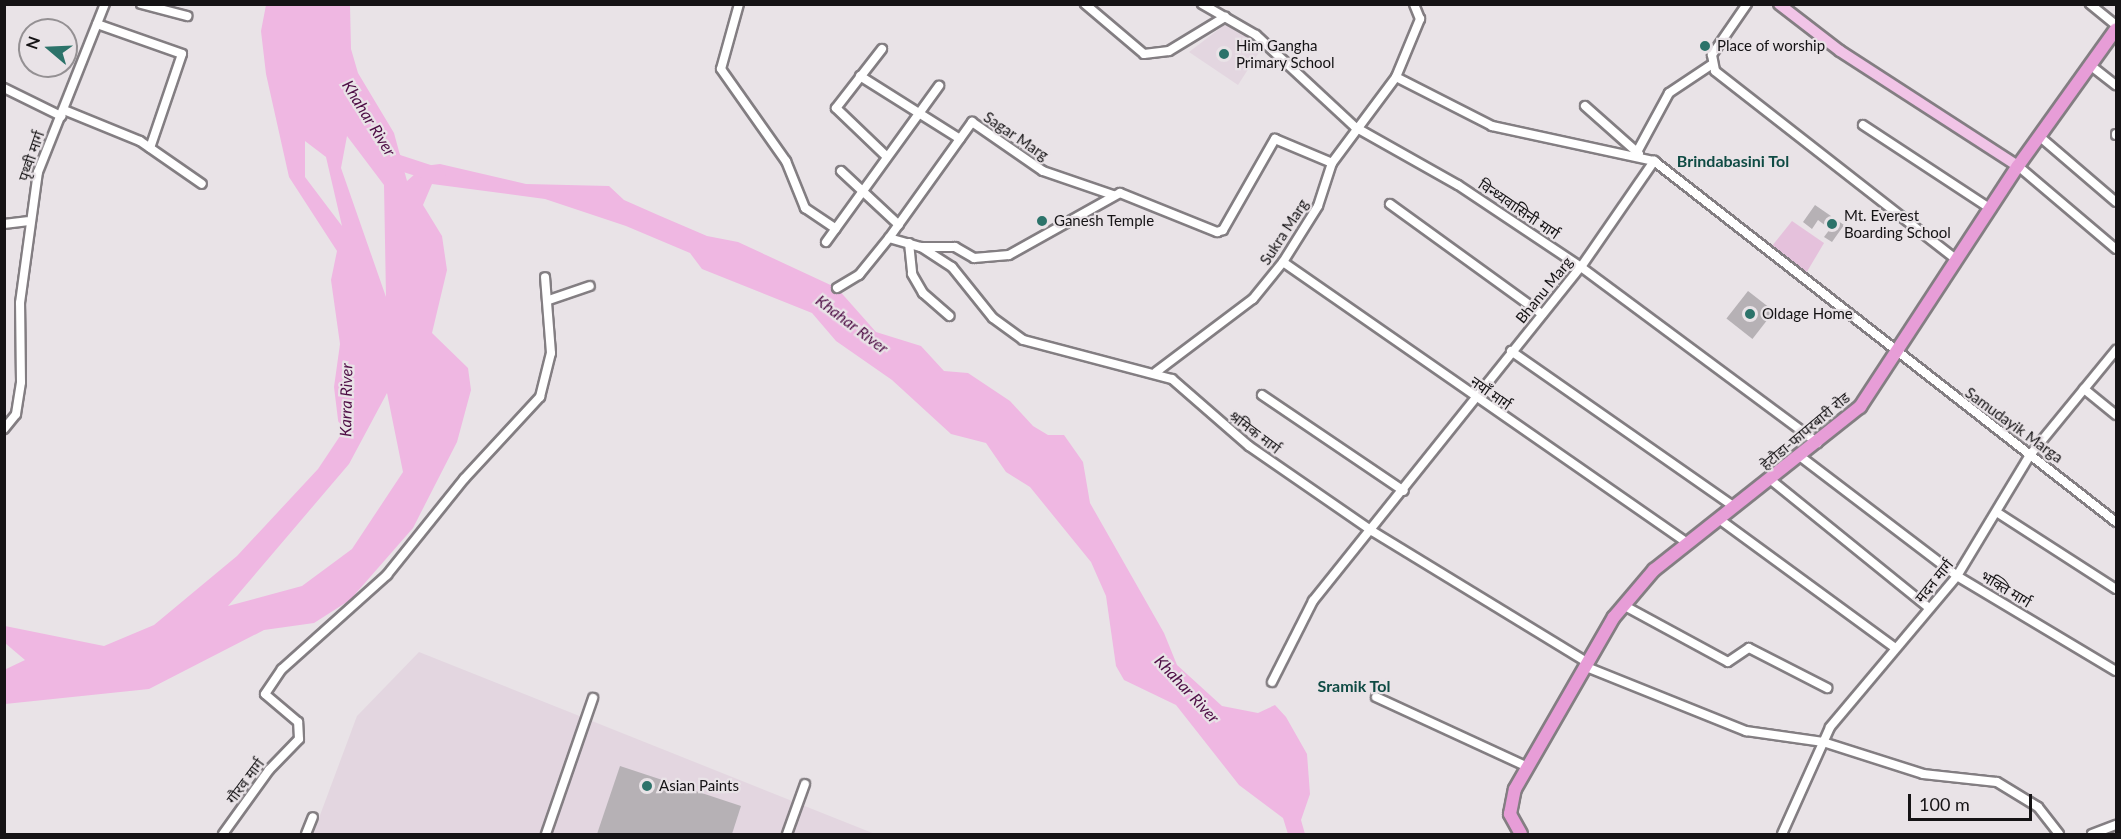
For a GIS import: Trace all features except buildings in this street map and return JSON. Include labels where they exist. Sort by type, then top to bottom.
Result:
[{"type":"highway","name":"हेटौडा-फापरबारी रोड","points":[[1521,834],[1511,805],[1526,766],[1585,664],[1623,605],[1688,543],[1801,457],[1860,407],[2018,166],[2116,27]]},
{"type":"main road","points":[[1779,4],[1840,51],[2018,166]]},
{"type":"street","name":"पृथ्वी मार्ग","points":[[4,429],[16,414],[21,382],[27,221],[38,172],[105,4]]},
{"type":"street","points":[[141,4],[187,16]]},
{"type":"street","points":[[739,4],[722,69],[786,161],[806,207],[836,229]]},
{"type":"street","points":[[1085,4],[1144,54],[1169,51],[1225,17]]},
{"type":"street","name":"विन्ध्यवासिनी मार्ग","points":[[1202,4],[1256,35],[1355,127],[1458,185],[1581,267],[1818,443]]},
{"type":"street","name":"Sukra Marg","points":[[1156,372],[1253,298],[1283,262],[1318,206],[1332,163],[1355,127],[1396,77],[1420,19],[1414,4]]},
{"type":"street","points":[[1638,153],[1669,93],[1711,65],[1747,4]]},
{"type":"street","points":[[2090,4],[2116,27]]},
{"type":"street","points":[[97,24],[182,54],[150,148]]},
{"type":"street","points":[[882,49],[836,108],[886,156]]},
{"type":"street","points":[[1711,65],[1956,260]]},
{"type":"street","points":[[2090,65],[2116,85]]},
{"type":"street","points":[[860,76],[960,139]]},
{"type":"street","points":[[1396,77],[1492,126],[1638,153]]},
{"type":"street","points":[[826,242],[886,156],[939,86]]},
{"type":"street","points":[[4,88],[150,148],[202,184]]},
{"type":"street","points":[[1586,106],[1638,153],[1654,161],[1725,212],[1804,282],[1856,314],[1867,331],[1894,353]]},
{"type":"street","name":"Sagar Marg","points":[[837,288],[859,275],[899,225],[972,122],[1043,171],[1113,195]]},
{"type":"street","points":[[1863,125],[1991,209]]},
{"type":"street","points":[[2039,136],[2116,202]]},
{"type":"street","points":[[921,247],[955,247],[974,258],[1009,255],[1113,195],[1130,193],[1217,232],[1223,230],[1275,139],[1332,163]]},
{"type":"street","name":"Bhanu Marg","points":[[1272,682],[1313,601],[1372,531],[1511,351],[1581,267],[1654,161]]},
{"type":"street","points":[[2018,166],[2116,249]]},
{"type":"street","points":[[841,171],[899,225]]},
{"type":"street","points":[[1390,204],[1542,314]]},
{"type":"street","points":[[4,224],[27,221]]},
{"type":"street","name":"श्रमिक मार्ग","points":[[889,238],[921,247],[952,267],[993,318],[1023,340],[1156,372],[1249,446],[1372,531],[1585,664],[1746,731],[1823,741],[1923,774],[1997,782],[2038,807],[2059,834]]},
{"type":"street","points":[[909,243],[917,284],[949,316]]},
{"type":"street","name":"नयाँ मार्ग","points":[[1283,262],[1474,398],[1688,543]]},
{"type":"street","points":[[546,277],[549,300],[590,286]]},
{"type":"street","name":"गौरव मार्ग","points":[[223,834],[299,739],[298,722],[265,694],[282,669],[387,575],[464,479],[529,415],[540,397],[550,353],[549,300]]},
{"type":"street","name":"मदन मार्ग","points":[[1782,834],[1823,741],[1895,648],[1958,576],[1998,513],[2030,455],[2116,350]]},
{"type":"street","points":[[1511,351],[1735,507]]},
{"type":"street","name":"Samudayik Marga","points":[[1894,353],[2116,522]]},
{"type":"street","points":[[2084,389],[2116,415]]},
{"type":"street","points":[[1262,395],[1404,491]]},
{"type":"street","name":"भक्ति मार्ग","points":[[1801,457],[1958,576],[2116,671]]},
{"type":"street","points":[[1771,480],[1929,608]]},
{"type":"street","points":[[1998,513],[2116,588]]},
{"type":"street","points":[[1719,519],[1895,648]]},
{"type":"street","points":[[1623,605],[1728,662],[1749,648],[1827,688]]},
{"type":"street","points":[[1376,697],[1526,766]]},
{"type":"street","points":[[546,834],[593,698]]},
{"type":"street","points":[[787,834],[805,784]]},
{"type":"street","points":[[306,834],[313,817]]},
{"type":"street","points":[[2092,834],[2116,825]]},
{"type":"shaded area","name":"Him Gangha Primary School","points":[[1227,23],[1263,46],[1238,85],[1189,52]]},
{"type":"shaded area","points":[[1792,221],[1824,243],[1805,275],[1772,246]]},
{"type":"shaded area","points":[[419,652],[875,834],[313,834],[357,716]]},
{"type":"water","name":"Karra River","points":[[266,5],[350,5],[351,49],[358,73],[394,133],[407,181],[424,166],[440,164],[526,184],[609,186],[624,200],[707,236],[738,242],[837,288],[876,332],[921,346],[944,371],[968,373],[1010,401],[1033,426],[1048,435],[1064,435],[1083,462],[1090,503],[1164,633],[1177,665],[1222,706],[1258,713],[1275,705],[1286,717],[1307,754],[1310,794],[1301,820],[1305,834],[1288,834],[1283,818],[1239,785],[1176,705],[1124,680],[1116,666],[1106,596],[1091,562],[1030,487],[1006,472],[986,443],[951,434],[892,380],[836,341],[812,313],[702,269],[690,253],[626,226],[545,199],[432,184],[423,205],[442,236],[447,270],[432,333],[468,368],[471,390],[457,442],[413,528],[350,600],[314,623],[264,630],[149,689],[5,704],[4,670],[25,660],[5,643],[5,626],[104,646],[154,625],[237,556],[318,469],[340,436],[334,387],[340,344],[331,280],[337,251],[289,177],[266,74],[261,31]],"holes":[[[347,136],[384,185],[386,297],[341,168]],[[305,141],[326,157],[342,226],[305,177]],[[387,393],[403,472],[352,549],[302,586],[228,606],[349,464]]]},
{"type":"waterway","name":"Khahar River","points":[[387,149],[395,161],[438,175]]},
{"type":"place","name":"Place of worship","points":[[1705,46]]},
{"type":"place","name":"Him Gangha Primary School","points":[[1224,54]]},
{"type":"place","name":"Ganesh Temple","points":[[1042,221]]},
{"type":"place","name":"Mt. Everest Boarding School","points":[[1832,224]]},
{"type":"place","name":"Oldage Home","points":[[1750,314]]},
{"type":"place","name":"Asian Paints","points":[[647,786]]},
{"type":"district","name":"Brindabasini Tol","points":[[1733,161]]},
{"type":"district","name":"Sramik Tol","points":[[1354,686]]}]
